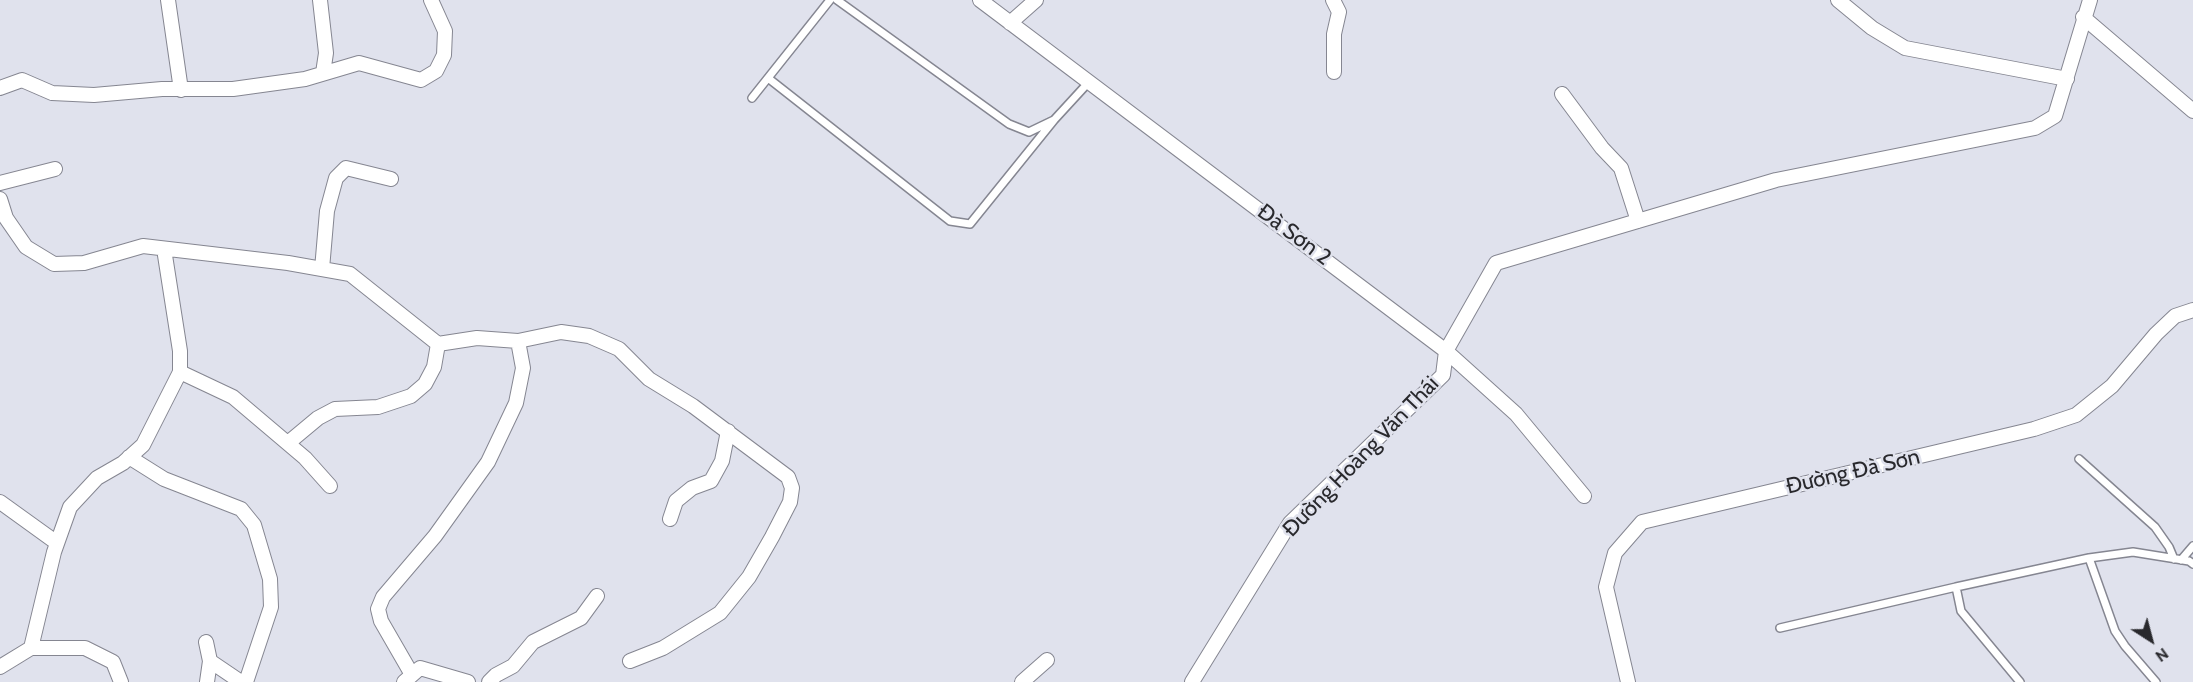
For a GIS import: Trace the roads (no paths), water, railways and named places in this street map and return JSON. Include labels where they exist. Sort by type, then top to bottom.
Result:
[{"type":"street","points":[[168,0],[181,90]]},
{"type":"street","points":[[320,0],[326,53],[323,74]]},
{"type":"street","points":[[0,88],[22,80],[52,93],[94,95],[233,89],[305,79],[359,63],[422,80],[436,71],[444,55],[445,31],[431,0]]},
{"type":"street","name":"Đà Sơn 2","points":[[980,0],[1446,351],[1516,414],[1584,496]]},
{"type":"street","points":[[994,10],[1004,0]]},
{"type":"street","points":[[1010,23],[1036,0]]},
{"type":"street","points":[[1333,0],[1339,12],[1334,34],[1334,72]]},
{"type":"street","points":[[1838,0],[1872,28],[1905,48],[2067,79]]},
{"type":"street","points":[[1446,351],[1496,264],[1776,180],[2035,128],[2055,116],[2090,0]]},
{"type":"street","points":[[2083,17],[2193,111]]},
{"type":"street","points":[[1562,94],[1602,148],[1621,168],[1638,221]]},
{"type":"street","points":[[322,269],[327,211],[336,178],[346,168],[391,179]]},
{"type":"street","points":[[0,183],[55,169]]},
{"type":"street","points":[[1,204],[6,218],[26,247],[54,264],[84,263],[143,246],[322,269],[350,274],[438,344],[477,338],[518,341],[561,332],[589,336],[619,349],[649,379],[671,391],[728,431],[788,477],[792,488],[790,502],[749,577],[720,613],[663,648],[630,661]]},
{"type":"street","points":[[31,648],[57,543],[70,507],[97,478],[143,445],[180,372],[180,351],[164,249]]},
{"type":"street","name":"Đường Đà Sơn","points":[[1628,682],[1606,587],[1615,554],[1642,522],[2022,432],[2076,415],[2112,386],[2156,334],[2175,316],[2193,310]]},
{"type":"street","points":[[468,682],[420,668],[407,678],[381,621],[378,609],[383,597],[435,536],[488,462],[516,403],[523,368],[518,341]]},
{"type":"street","points":[[288,443],[318,418],[335,409],[378,407],[411,396],[425,384],[434,367],[438,344]]},
{"type":"street","name":"Đường Hoàng Văn Thái","points":[[1192,682],[1290,523],[1443,375],[1446,351]]},
{"type":"street","points":[[180,372],[233,397],[288,443],[330,486]]},
{"type":"street","points":[[670,519],[676,501],[692,488],[711,481],[722,461],[728,431]]},
{"type":"street","points":[[129,457],[164,479],[242,509],[254,525],[270,579],[271,607],[246,682]]},
{"type":"street","points":[[0,501],[57,543]]},
{"type":"street","points":[[489,682],[496,675],[513,666],[533,642],[581,618],[597,596]]},
{"type":"street","points":[[206,642],[210,661],[207,682]]},
{"type":"street","points":[[0,667],[31,648],[85,648],[113,662],[121,682]]},
{"type":"street","points":[[1022,682],[1047,660]]},
{"type":"street","points":[[210,661],[241,682]]},
{"type":"lane","points":[[752,98],[830,0]]},
{"type":"lane","points":[[837,0],[1009,124],[1029,132],[1054,120]]},
{"type":"lane","points":[[768,78],[950,221],[970,224],[1054,120],[1088,83]]},
{"type":"lane","points":[[2079,459],[2155,527],[2177,559]]},
{"type":"lane","points":[[2177,559],[2193,546]]},
{"type":"lane","points":[[1780,628],[2089,558],[2133,552],[2193,564]]},
{"type":"lane","points":[[2089,558],[2115,631],[2156,682]]},
{"type":"lane","points":[[1956,587],[1961,611],[2020,682]]}]
